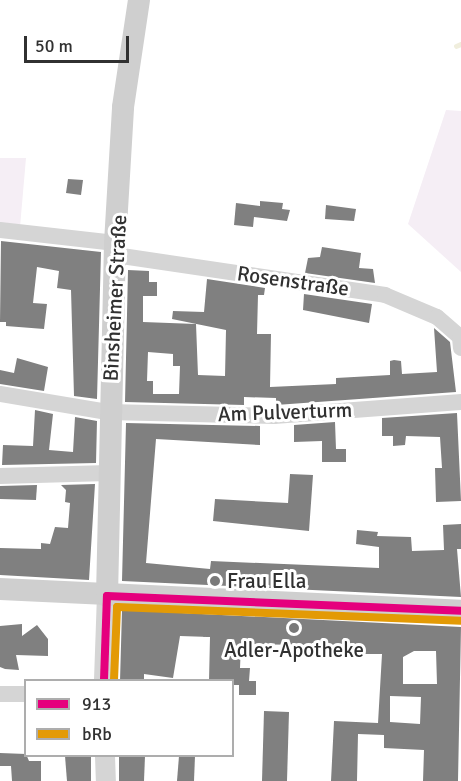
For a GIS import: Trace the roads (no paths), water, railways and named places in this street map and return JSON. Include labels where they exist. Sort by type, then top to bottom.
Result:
[{"type":"main road","name":"Binsheimer Straße","points":[[107,596],[108,412],[115,249],[123,107],[139,0]]},
{"type":"main road","points":[[0,589],[107,596],[461,611]]},
{"type":"street","name":"Rosenstraße","points":[[0,230],[385,295],[437,317],[461,342]]},
{"type":"street","name":"Am Pulverturm","points":[[0,394],[108,412],[274,416],[461,402]]},
{"type":"street","points":[[0,476],[109,473]]},
{"type":"street","points":[[104,679],[107,596]]},
{"type":"street","points":[[0,694],[24,694]]},
{"type":"street","points":[[105,757],[106,781]]},
{"type":"waterway","points":[[456,46],[461,44]]},
{"type":"place","name":"Frau Ella","points":[[215,581]]},
{"type":"place","name":"Adler-Apotheke","points":[[294,628]]}]
